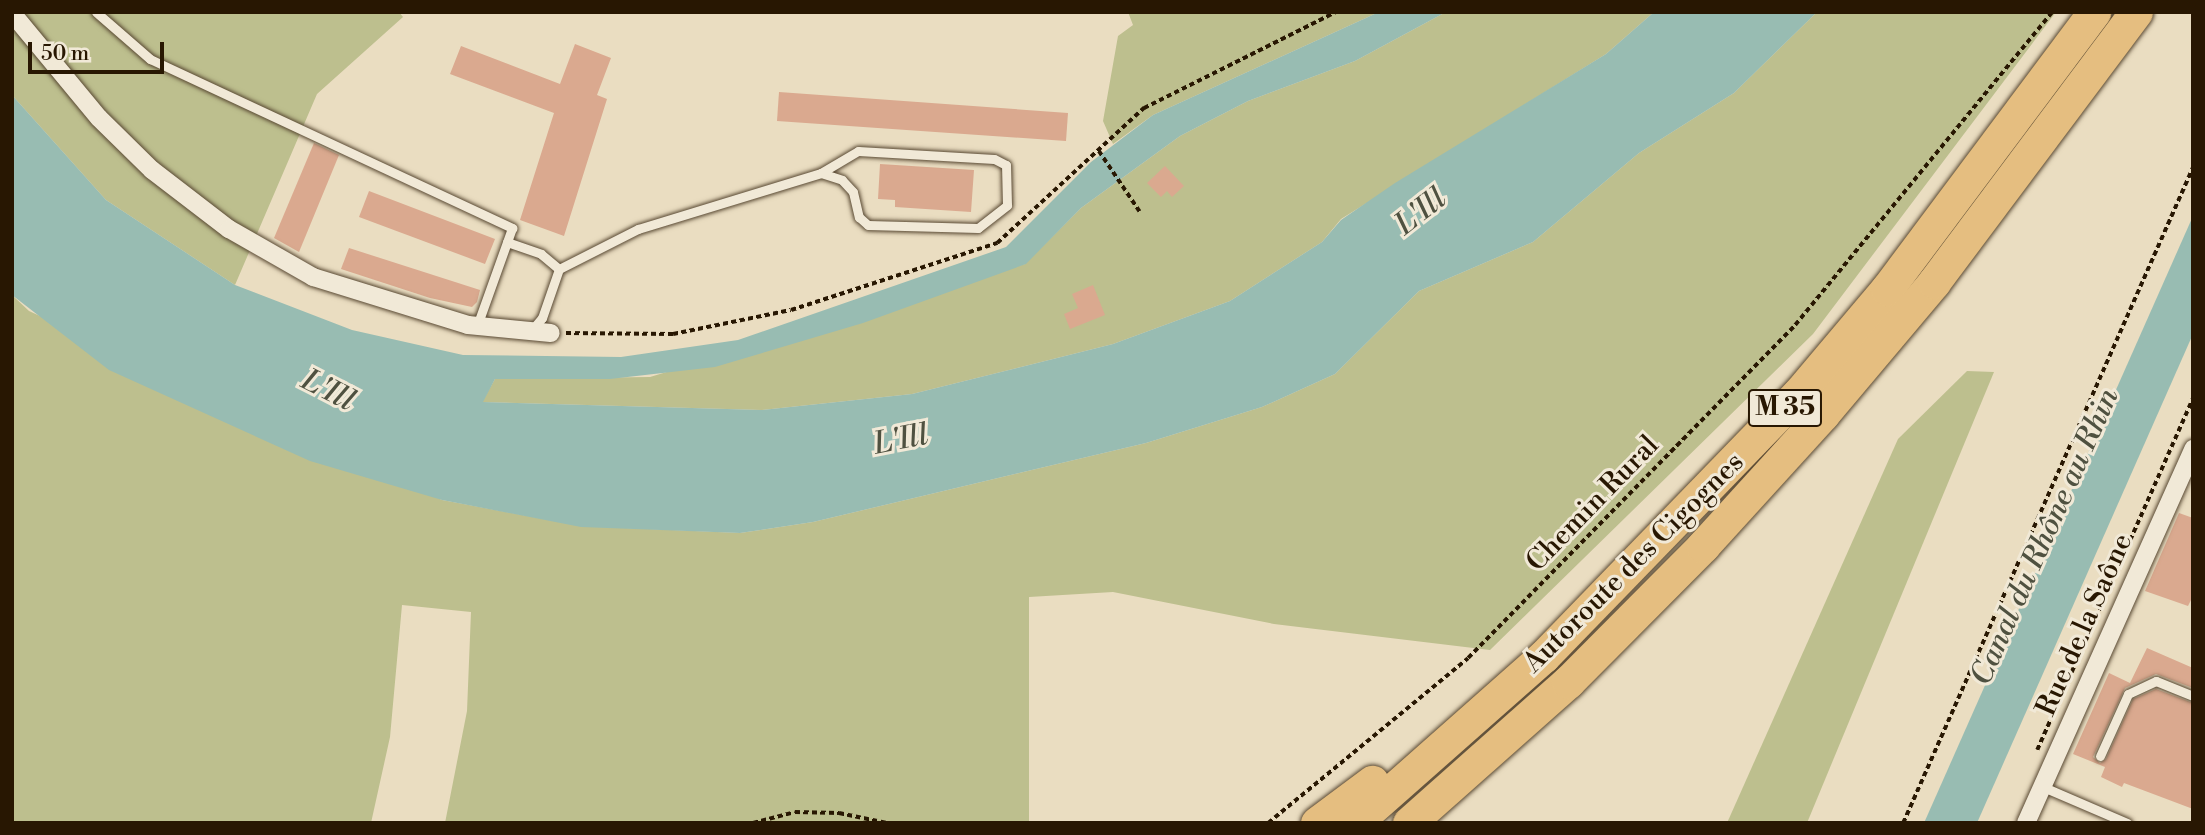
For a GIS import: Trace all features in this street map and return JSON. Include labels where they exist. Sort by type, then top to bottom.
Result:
[{"type":"highway","name":"Autoroute des Cigognes","points":[[1355,823],[1554,647],[1799,393],[1888,289],[2094,12]]},
{"type":"highway","name":"Autoroute des Cigognes","points":[[1409,823],[1568,682],[1703,547],[1934,282],[2136,12]]},
{"type":"highway","points":[[1317,823],[1384,773],[1428,761]]},
{"type":"street","points":[[12,13],[99,118],[152,170],[229,229],[313,277],[477,326],[551,333]]},
{"type":"street","name":"Rue de la Saône","points":[[2026,823],[2193,449]]},
{"type":"lane","points":[[96,12],[150,59],[512,228],[477,326]]},
{"type":"lane","points":[[530,332],[542,318],[559,269],[638,229],[821,173],[858,151],[994,159],[1006,165],[1007,205],[978,228],[869,225],[859,217],[853,192],[842,180],[821,173]]},
{"type":"lane","points":[[507,242],[541,254],[559,269]]},
{"type":"lane","points":[[2100,756],[2128,694],[2156,681],[2193,696]]},
{"type":"lane","points":[[2041,786],[2127,823]]},
{"type":"path","points":[[551,333],[686,331],[791,310],[997,243],[1144,108],[1336,12]]},
{"type":"path","name":"Chemin Rural","points":[[1268,823],[1510,617],[1796,325],[2052,12]]},
{"type":"path","points":[[1099,151],[1127,186],[1140,212]]},
{"type":"path","points":[[1903,823],[2193,167]]},
{"type":"path","points":[[2032,763],[2193,398]]},
{"type":"path","points":[[753,823],[795,812],[839,813],[887,823]]},
{"type":"green space","points":[[12,12],[399,12],[403,17],[317,94],[235,285],[106,200],[12,95]]},
{"type":"green space","points":[[1128,12],[1379,12],[1153,115],[1113,144],[1103,121],[1118,36],[1133,25]]},
{"type":"green space","points":[[1446,12],[1654,12],[1606,54],[1341,219],[1322,242],[1230,301],[1113,344],[912,394],[762,410],[482,402],[495,379],[650,377],[1025,264],[1081,208],[1180,136],[1248,101],[1355,61]]},
{"type":"green space","points":[[1817,12],[2056,12],[1813,334],[1490,650],[1274,624],[1113,592],[1029,597],[1029,823],[445,823],[467,711],[471,612],[402,605],[390,737],[371,823],[12,823],[12,295],[29,311],[442,500],[581,526],[740,533],[813,522],[1146,443],[1262,407],[1335,374],[1419,291],[1533,242],[1639,153],[1734,93]]},
{"type":"green space","points":[[1967,371],[1994,372],[1807,823],[1727,823],[1898,439]]},
{"type":"water","name":"L'Ill","points":[[1379,12],[1446,12],[1355,61],[1248,101],[1180,136],[1081,208],[1026,264],[863,323],[715,367],[610,379],[495,379],[483,402],[762,410],[912,394],[1113,344],[1230,301],[1322,242],[1341,220],[1395,183],[1606,54],[1654,12],[1817,12],[1734,93],[1639,153],[1533,242],[1419,291],[1335,374],[1262,407],[1146,443],[813,522],[740,533],[581,527],[442,500],[310,461],[109,370],[12,295],[12,95],[106,200],[235,285],[352,330],[463,355],[621,357],[738,340],[1006,247],[1091,162],[1153,115]]},
{"type":"water","points":[[2193,216],[2193,334],[1977,823],[1924,823]]},
{"type":"building","points":[[575,44],[611,58],[597,95],[607,99],[564,236],[520,220],[554,113],[450,74],[461,46],[560,84]]},
{"type":"building","points":[[779,92],[1068,113],[1066,141],[777,121]]},
{"type":"building","points":[[314,143],[339,155],[299,252],[274,238]]},
{"type":"building","points":[[880,164],[974,170],[971,212],[895,207],[895,200],[878,199]]},
{"type":"building","points":[[1165,166],[1184,186],[1172,197],[1167,191],[1161,197],[1147,183]]},
{"type":"building","points":[[369,191],[495,239],[485,264],[359,217]]},
{"type":"building","points":[[349,248],[480,290],[477,302],[472,307],[430,298],[341,269]]},
{"type":"building","points":[[1093,285],[1105,315],[1070,329],[1064,314],[1078,308],[1072,294]]},
{"type":"building","points":[[2179,513],[2193,518],[2193,596],[2188,606],[2145,591]]},
{"type":"building","points":[[2147,648],[2193,668],[2193,688],[2156,674],[2125,688],[2093,757],[2100,763],[2106,759],[2133,699],[2156,689],[2193,703],[2193,809],[2124,783],[2122,787],[2101,777],[2105,767],[2073,754],[2109,673],[2130,683]]},
{"type":"water label","name":"Canal du Rhône au Rhin","points":[[2045,537]]}]
